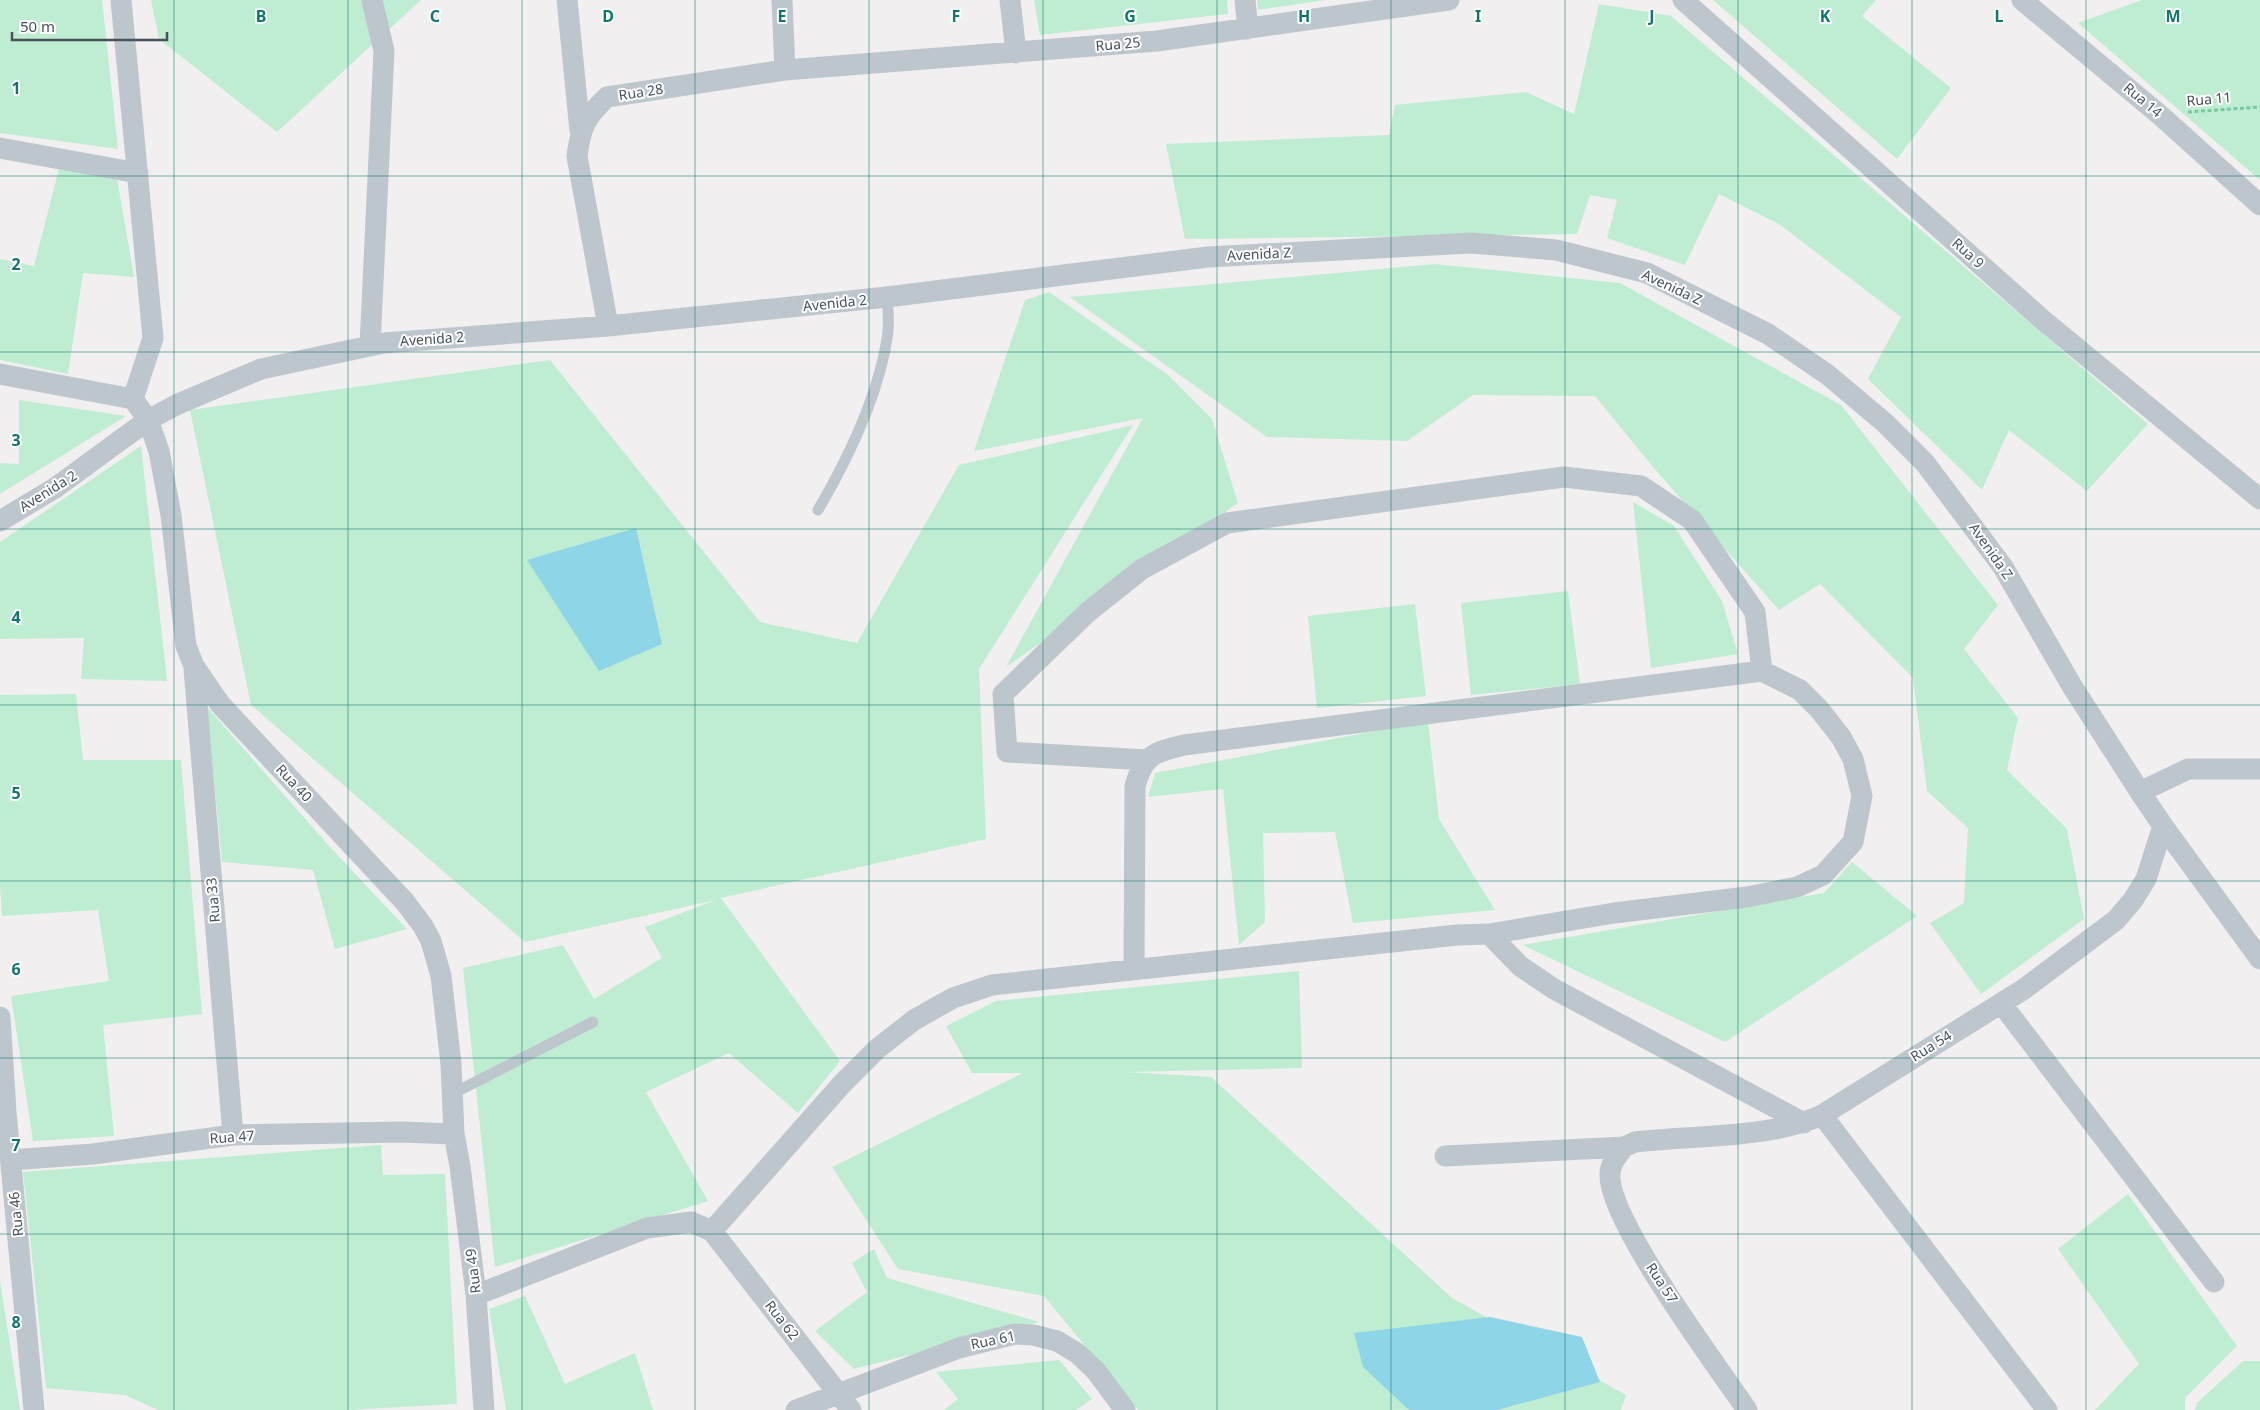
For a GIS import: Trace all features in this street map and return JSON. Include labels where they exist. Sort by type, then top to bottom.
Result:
[{"type":"street","points":[[0,374],[133,399],[153,338],[121,0]]},
{"type":"street","points":[[370,346],[384,51],[372,0]]},
{"type":"street","points":[[567,0],[580,132]]},
{"type":"street","points":[[782,0],[785,70]]},
{"type":"street","points":[[1010,0],[1016,53]]},
{"type":"street","points":[[1245,0],[1248,29]]},
{"type":"street","name":"Rua 25","points":[[785,70],[1157,41],[1449,0]]},
{"type":"street","name":"Rua 9","points":[[1683,0],[2044,321],[2260,499]]},
{"type":"street","name":"Rua 14","points":[[2022,0],[2160,115],[2260,205]]},
{"type":"street","name":"Rua 28","points":[[608,326],[577,156],[580,132],[590,113],[607,97],[785,70]]},
{"type":"street","points":[[0,148],[138,172]]},
{"type":"street","name":"Avenida Z","points":[[897,296],[1208,257],[1471,242],[1556,250],[1647,273],[1768,334],[1842,387],[1885,423],[1925,464],[2003,567],[2072,686],[2140,792],[2260,959]]},
{"type":"street","name":"Avenida 2","points":[[0,521],[55,488],[148,420],[178,404],[261,369],[370,346],[608,326],[897,296]]},
{"type":"street","name":"Rua 40","points":[[133,399],[148,420],[159,451],[175,547],[186,646],[194,666],[220,704],[405,902],[423,926],[431,941],[441,976],[454,1134]]},
{"type":"street","points":[[1147,760],[1007,752],[1003,694],[1088,612],[1142,569],[1227,523],[1564,477],[1641,486],[1692,520],[1755,612],[1762,671]]},
{"type":"street","name":"Rua 33","points":[[194,666],[232,1135]]},
{"type":"street","points":[[476,1295],[647,1228],[691,1222],[712,1231],[842,1084],[877,1049],[914,1020],[953,998],[992,985],[1457,935],[1489,934],[1614,913],[1746,897],[1797,887],[1823,875],[1853,842],[1862,796],[1853,759],[1830,723],[1800,690],[1762,671],[1184,745],[1157,752],[1147,760],[1139,772],[1134,805],[1134,969]]},
{"type":"street","points":[[2140,792],[2188,769],[2260,769]]},
{"type":"street","name":"Rua 54","points":[[1445,1156],[1624,1147],[1636,1142],[1772,1130],[1813,1119],[2024,989],[2116,920],[2133,900],[2146,880],[2163,826]]},
{"type":"street","points":[[1489,934],[1520,966],[1554,989],[1813,1119],[2047,1410]]},
{"type":"street","points":[[2001,1003],[2214,1282]]},
{"type":"street","name":"Rua 46","points":[[0,1017],[6,1112],[34,1410]]},
{"type":"street","name":"Rua 47","points":[[11,1160],[92,1154],[232,1135],[401,1132],[454,1134]]},
{"type":"street","name":"Rua 49","points":[[454,1134],[460,1166],[476,1295],[484,1410]]},
{"type":"street","name":"Rua 57","points":[[1624,1147],[1615,1157],[1610,1173],[1612,1192],[1630,1231],[1662,1284],[1747,1410]]},
{"type":"street","name":"Rua 62","points":[[712,1231],[851,1410]]},
{"type":"street","name":"Rua 61","points":[[796,1410],[959,1348],[1016,1334],[1033,1335],[1057,1341],[1078,1353],[1096,1371],[1125,1410]]},
{"type":"lane","points":[[818,510],[844,466],[883,358],[897,296]]},
{"type":"lane","points":[[452,1094],[592,1022]]},
{"type":"path","name":"Rua 11","points":[[2160,115],[2260,107]]},
{"type":"green space","points":[[0,0],[102,0],[118,149],[0,133]]},
{"type":"green space","points":[[151,0],[421,0],[277,132],[159,39]]},
{"type":"green space","points":[[1034,0],[1227,0],[1228,14],[1040,35]]},
{"type":"green space","points":[[1257,0],[1325,0],[1258,10]]},
{"type":"green space","points":[[1713,0],[1876,0],[1862,16],[1951,88],[1897,159]]},
{"type":"green space","points":[[2142,0],[2260,0],[2260,180],[2078,23]]},
{"type":"green space","points":[[1599,4],[1671,16],[2148,424],[2087,491],[2009,430],[1982,490],[1868,379],[1901,317],[1779,224],[1719,194],[1685,265],[1607,238],[1617,200],[1590,195],[1577,234],[1185,239],[1166,144],[1389,135],[1395,105],[1526,92],[1574,114]]},
{"type":"green space","points":[[59,169],[117,178],[134,277],[83,273],[68,374],[0,360],[0,259],[34,266]]},
{"type":"green space","points":[[1435,264],[1620,283],[1841,405],[1998,605],[1964,649],[2018,718],[2007,770],[2067,829],[2084,919],[1981,994],[1930,923],[1964,903],[1968,828],[1927,791],[1913,678],[1820,584],[1779,610],[1653,467],[1595,396],[1473,395],[1407,441],[1267,437],[1070,297]]},
{"type":"green space","points":[[1049,292],[1168,375],[1212,419],[1238,503],[1006,667],[1143,418],[974,451],[1025,300]]},
{"type":"green space","points":[[550,360],[760,622],[857,643],[959,465],[1133,425],[979,669],[986,839],[721,898],[840,1061],[798,1113],[729,1053],[646,1092],[708,1201],[495,1267],[463,968],[563,945],[594,999],[662,958],[645,927],[716,900],[525,942],[251,705],[190,410]]},
{"type":"green space","points":[[19,400],[126,416],[0,494],[0,463],[19,464]]},
{"type":"green space","points":[[141,446],[167,681],[81,679],[84,638],[0,639],[0,542]]},
{"type":"green space","points":[[1633,502],[1674,526],[1722,601],[1738,654],[1651,668]]},
{"type":"green space","points":[[1568,591],[1580,684],[1471,695],[1461,603]]},
{"type":"green space","points":[[1415,604],[1426,696],[1317,708],[1308,616]]},
{"type":"green space","points":[[76,694],[83,760],[181,760],[202,1014],[103,1025],[114,1136],[33,1141],[11,996],[109,981],[98,910],[2,916],[0,886],[0,695]]},
{"type":"green space","points":[[207,707],[329,846],[407,929],[335,949],[313,870],[222,862]]},
{"type":"green space","points":[[1428,721],[1439,819],[1495,910],[1353,923],[1335,832],[1263,833],[1265,922],[1239,945],[1223,789],[1148,797],[1155,773]]},
{"type":"green space","points":[[1852,862],[1917,916],[1725,1042],[1523,945],[1824,893]]},
{"type":"green space","points":[[1299,971],[1302,1068],[1127,1072],[1211,1077],[1452,1298],[1626,1395],[1621,1410],[1138,1410],[1044,1296],[898,1269],[832,1167],[1023,1073],[972,1073],[946,1026],[996,1001]]},
{"type":"green space","points":[[381,1145],[383,1175],[445,1174],[457,1404],[347,1410],[158,1410],[125,1395],[46,1388],[23,1172]]},
{"type":"green space","points":[[2128,1194],[2237,1346],[2185,1398],[2185,1410],[2095,1410],[2139,1364],[2058,1249]]},
{"type":"green space","points":[[874,1249],[887,1278],[1039,1322],[854,1369],[815,1331],[867,1292],[852,1263]]},
{"type":"green space","points":[[0,1280],[20,1410],[0,1410]]},
{"type":"green space","points":[[525,1296],[565,1384],[635,1353],[653,1410],[506,1410],[489,1309]]},
{"type":"green space","points":[[1059,1360],[1092,1399],[1076,1410],[944,1410],[958,1399],[936,1372]]},
{"type":"green space","points":[[2243,1361],[2260,1361],[2260,1410],[2195,1410],[2197,1403]]},
{"type":"water","points":[[636,528],[662,644],[599,671],[527,560]]},
{"type":"water","points":[[1490,1317],[1582,1337],[1600,1382],[1497,1410],[1409,1410],[1363,1367],[1354,1333]]}]
